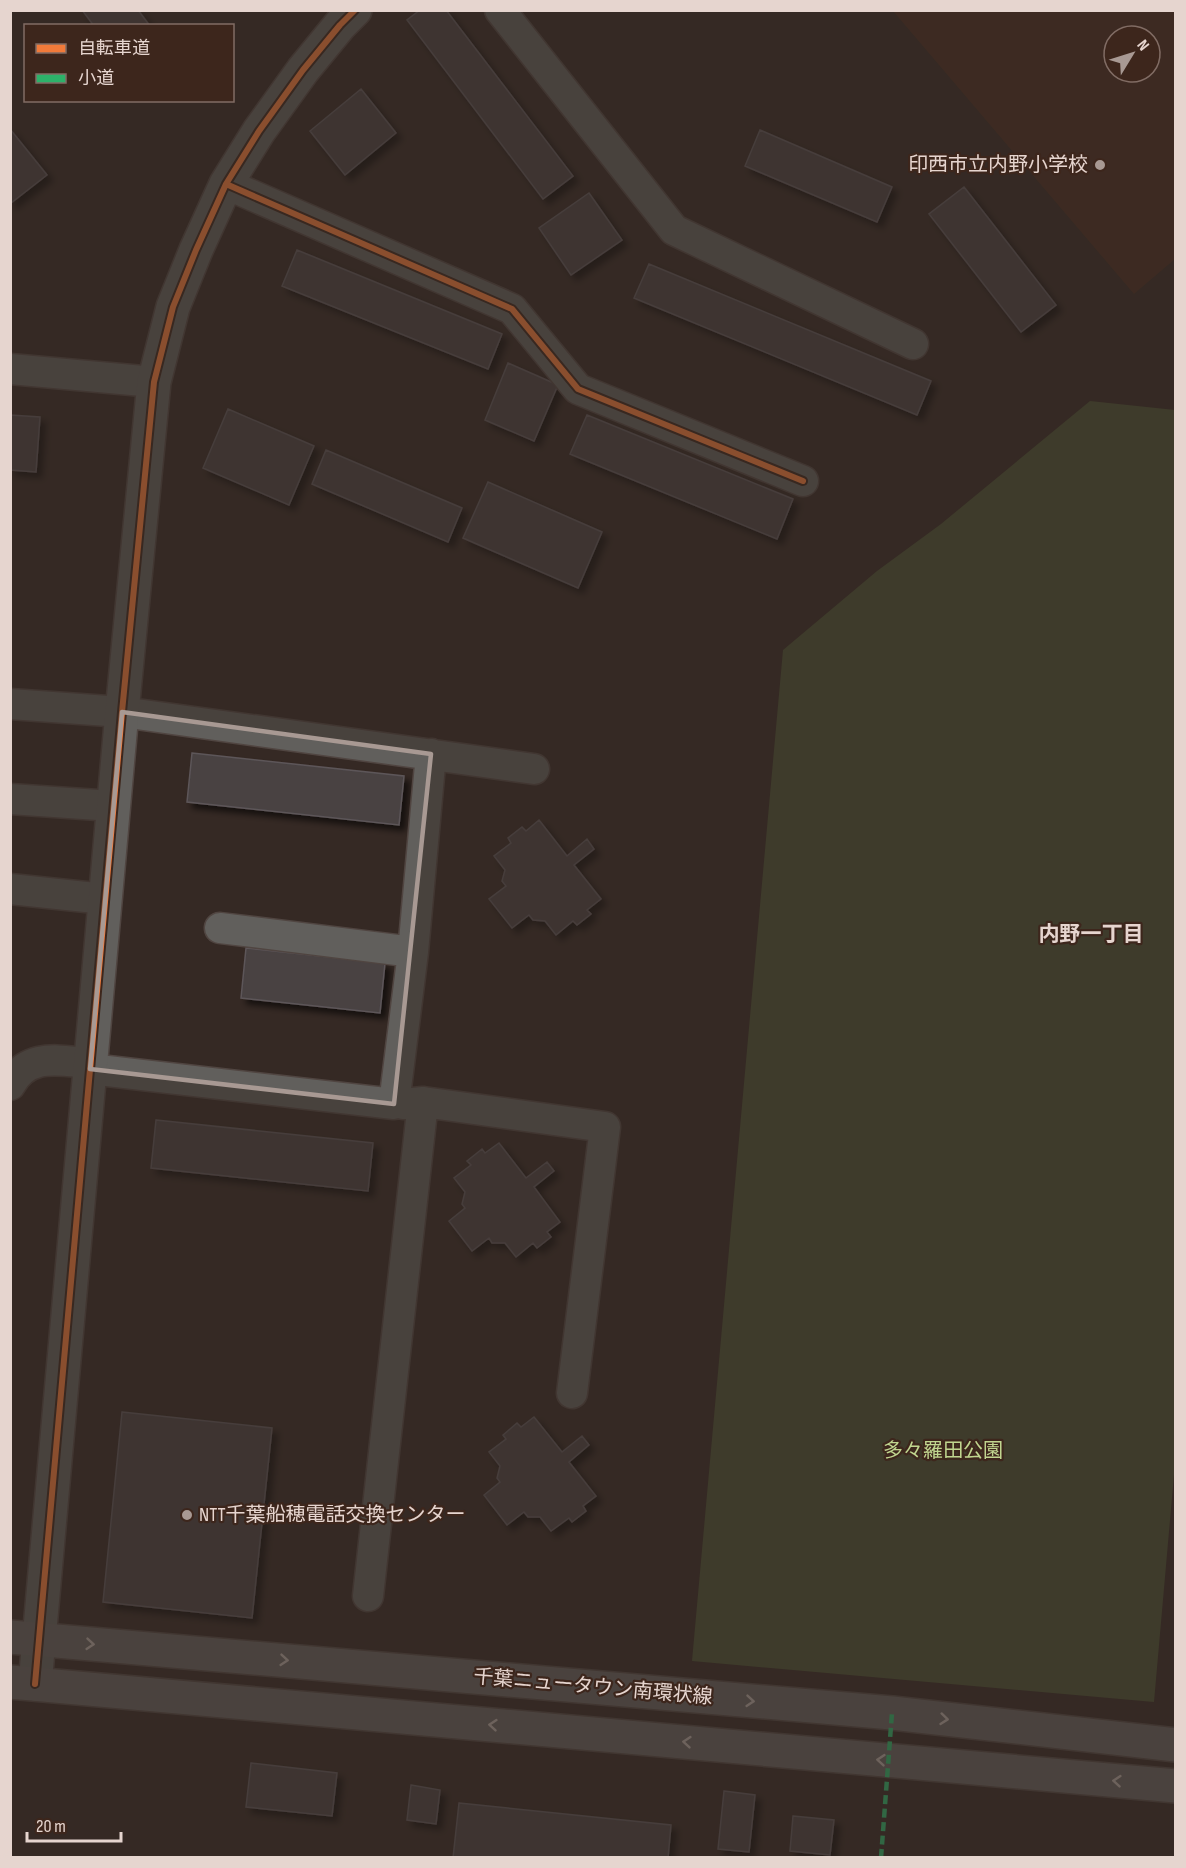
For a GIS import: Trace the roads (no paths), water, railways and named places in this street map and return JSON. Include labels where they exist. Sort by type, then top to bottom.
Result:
[{"type":"main road","name":"千葉ニュータウン南環状線","points":[[25,1638],[892,1713],[1176,1744]]},
{"type":"main road","points":[[23,1683],[1176,1786]]},
{"type":"street","points":[[23,1683],[25,1638],[90,1066],[154,382],[173,307],[226,184],[259,131],[303,70],[340,25],[356,10]]},
{"type":"street","points":[[500,10],[674,230],[913,344]]},
{"type":"street","points":[[226,184],[512,309],[578,389],[803,481]]},
{"type":"street","points":[[10,369],[154,382]]},
{"type":"street","points":[[10,704],[122,712],[534,769]]},
{"type":"street","points":[[394,1104],[412,952],[431,754]]},
{"type":"street","points":[[10,799],[113,806]]},
{"type":"street","points":[[10,889],[105,899]]},
{"type":"street","points":[[220,928],[412,952]]},
{"type":"street","points":[[10,1085],[22,1067],[37,1061],[53,1060],[394,1104],[423,1102],[606,1127],[572,1393]]},
{"type":"street","points":[[368,1596],[423,1102]]},
{"type":"place","name":"印西市立内野小学校","points":[[1100,165]]},
{"type":"place","name":"NTT千葉船穂電話交換センター","points":[[187,1515]]},
{"type":"district","name":"内野一丁目","points":[[1091,934]]},
{"type":"park label","name":"多々羅田公園","points":[[943,1451]]}]
